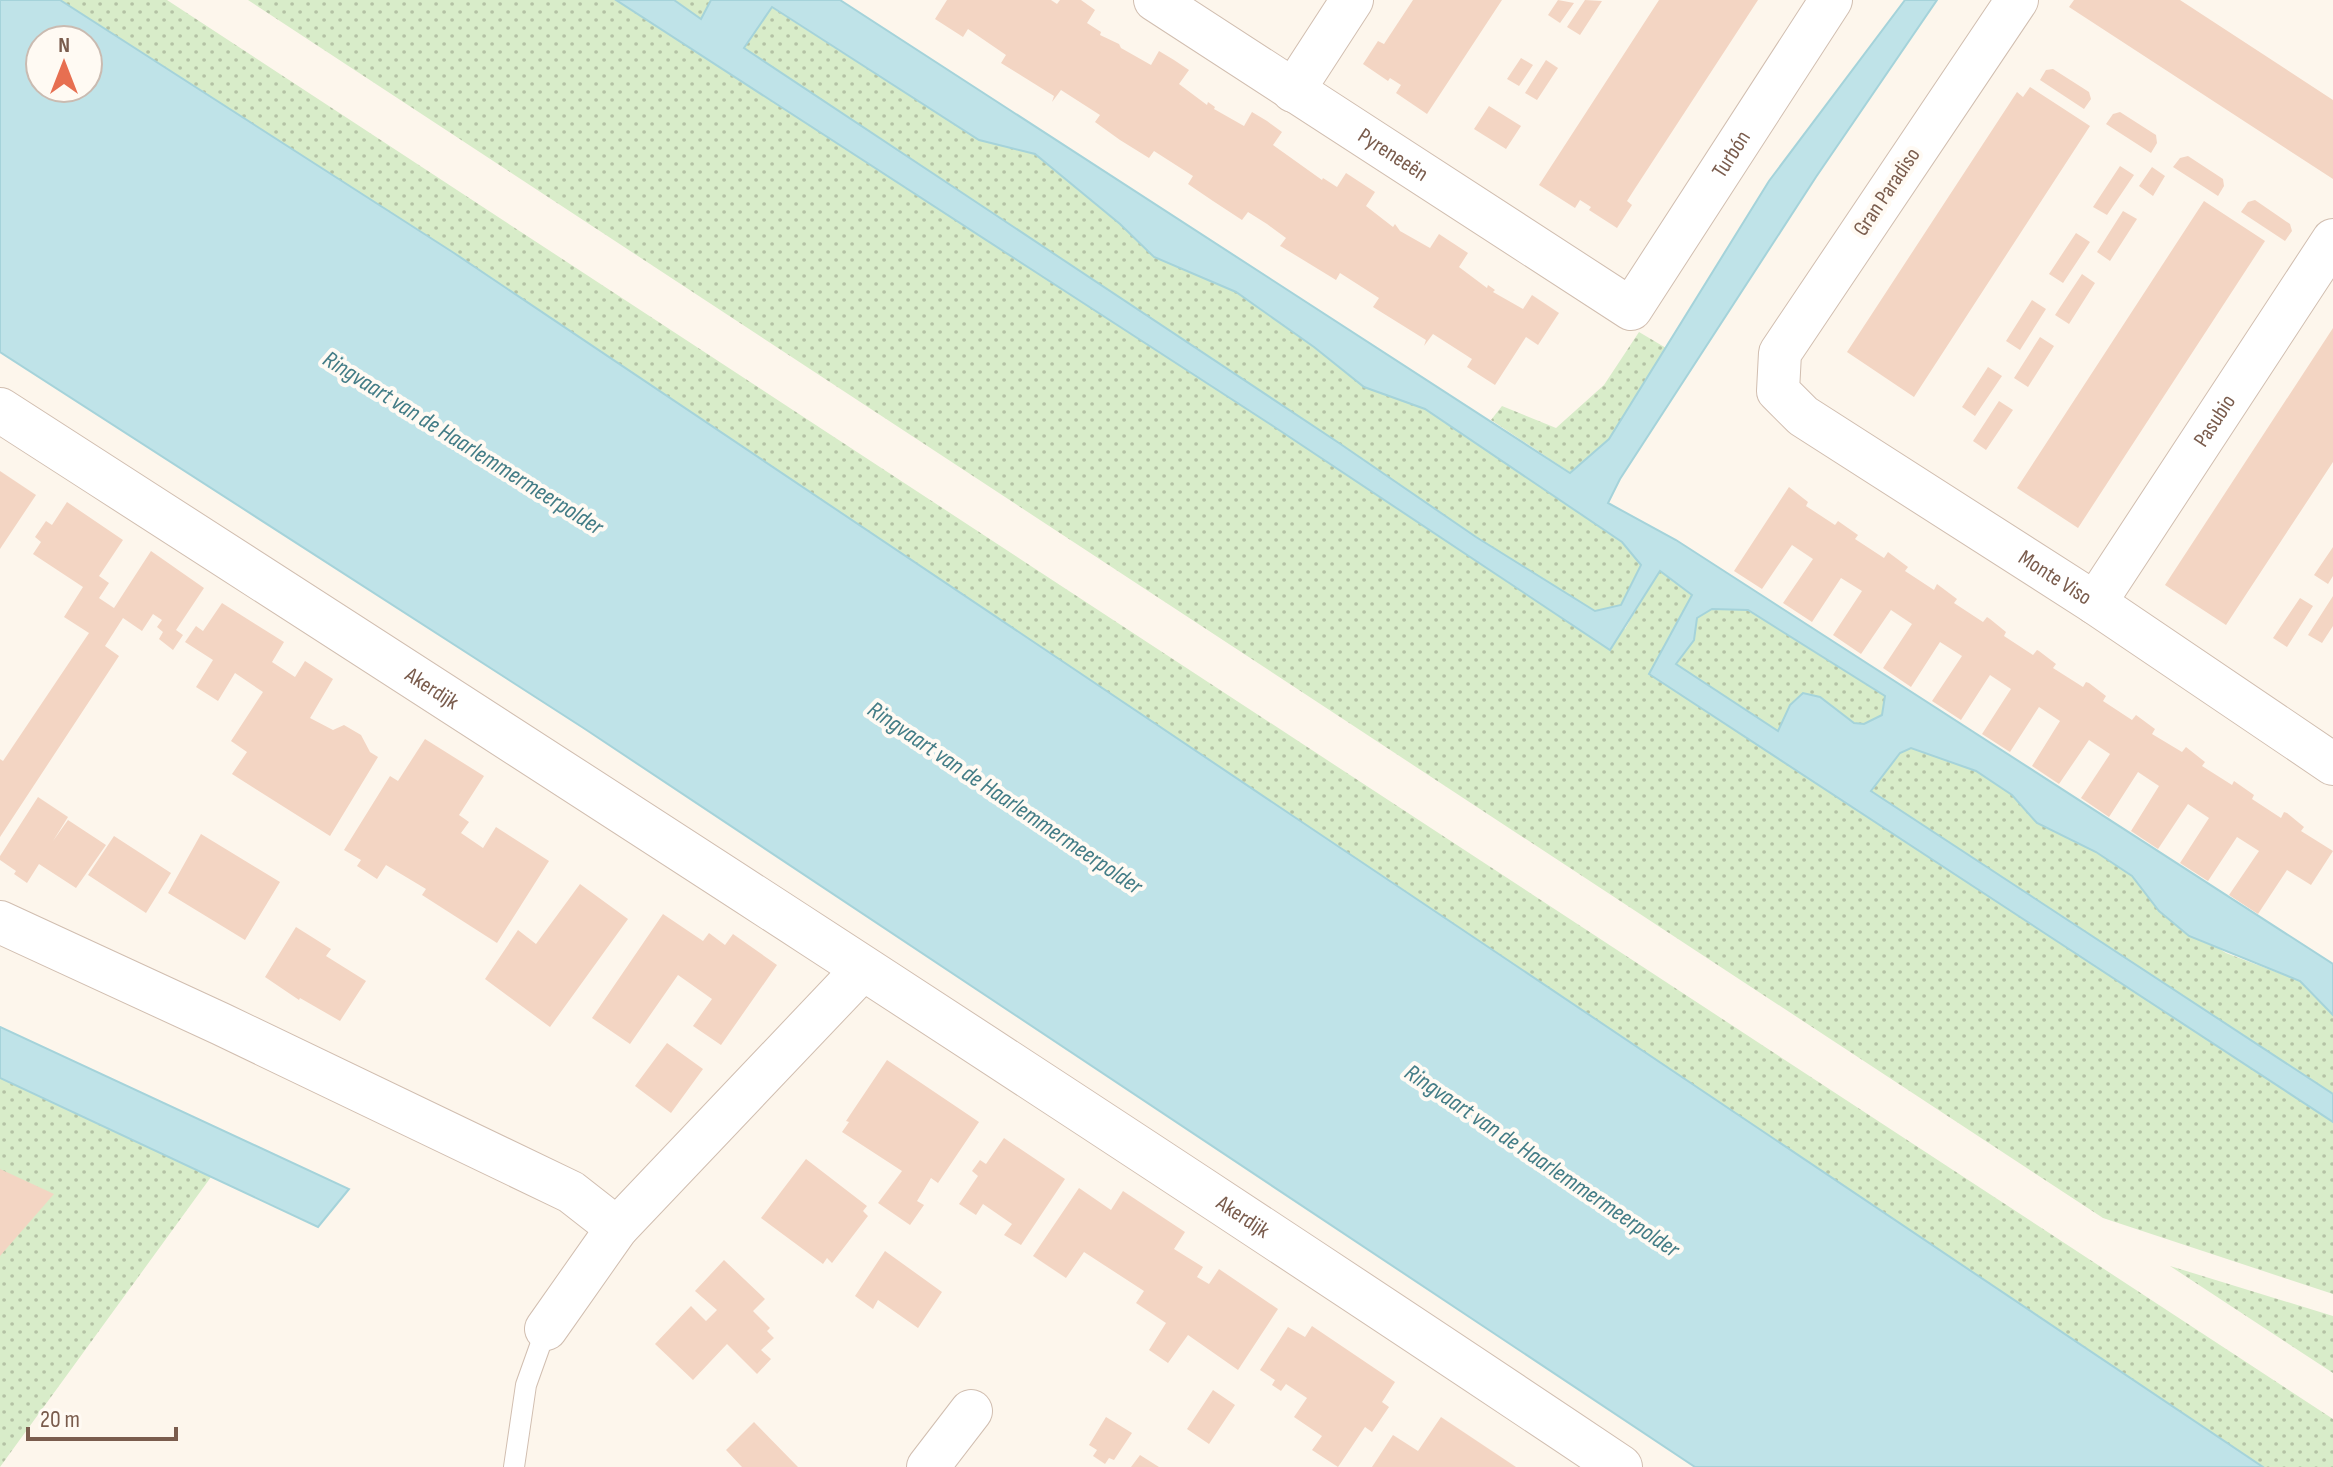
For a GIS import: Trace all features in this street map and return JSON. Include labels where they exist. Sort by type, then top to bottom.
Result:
[{"type":"street","name":"Pyreneeën","points":[[1155,0],[1631,309]]},
{"type":"street","points":[[1293,91],[1352,0]]},
{"type":"street","name":"Turbón","points":[[1631,309],[1831,0]]},
{"type":"street","name":"Gran Paradiso","points":[[1778,391],[1780,353],[2017,0]]},
{"type":"street","name":"Pasubio","points":[[2095,603],[2333,240]]},
{"type":"street","name":"Monte Viso","points":[[1778,391],[1803,416],[2095,603],[2333,764]]},
{"type":"street","name":"Akerdijk","points":[[0,410],[864,968],[1620,1467]]},
{"type":"street","points":[[0,922],[571,1192],[617,1228]]},
{"type":"street","points":[[546,1329],[617,1228],[864,968]]},
{"type":"street","points":[[928,1467],[971,1411]]},
{"type":"lane","points":[[514,1467],[526,1385],[546,1329]]},
{"type":"green space","points":[[60,0],[167,0],[2333,1419],[2333,1467],[2263,1467],[454,253],[104,28],[104,24],[97,24]]},
{"type":"green space","points":[[248,0],[711,0],[702,19],[771,7],[979,140],[1035,153],[1120,224],[1154,257],[1236,292],[1364,387],[1425,409],[1622,542],[1641,565],[1621,605],[1596,612],[1625,629],[1659,570],[1693,595],[1650,674],[2333,1122],[2333,1294],[2103,1218]]},
{"type":"green space","points":[[1639,332],[1666,348],[1609,439],[1571,473],[1491,420],[1502,406],[1556,428],[1604,385]]},
{"type":"green space","points":[[1712,609],[1748,610],[1885,696],[1882,715],[1864,724],[1854,723],[1820,697],[1790,705],[1778,731],[1675,664],[1694,640],[1697,618]]},
{"type":"green space","points":[[1911,748],[1976,771],[2012,795],[2037,823],[2096,852],[2132,876],[2159,911],[2226,953],[2300,981],[2333,1015],[2333,1094],[1870,791],[1901,752]]},
{"type":"green space","points":[[0,1078],[211,1177],[0,1467]]},
{"type":"green space","points":[[2170,1266],[2333,1316],[2333,1373]]},
{"type":"water","name":"Ringvaart van de Haarlemmermeerpolder","points":[[0,0],[60,0],[97,24],[24,24],[24,104],[104,104],[104,28],[454,253],[2263,1467],[1695,1467],[585,729],[0,352]]},
{"type":"water","points":[[616,0],[674,0],[701,19],[711,0],[840,0],[1570,473],[1609,439],[1769,181],[1905,0],[1937,0],[1816,177],[1620,479],[1608,503],[1676,540],[2333,964],[2333,1015],[2300,981],[2189,936],[2159,911],[2132,876],[2096,852],[2037,823],[2012,795],[1976,771],[1911,748],[1900,753],[1871,791],[2333,1094],[2333,1122],[1649,674],[1692,595],[1660,571],[1610,650],[1273,426]],"holes":[[[772,7],[979,140],[1035,154],[1120,224],[1154,257],[1236,292],[1364,387],[1425,409],[1622,542],[1641,565],[1621,605],[1595,611],[1476,537],[744,48]],[[1712,609],[1748,610],[1885,696],[1882,715],[1864,724],[1854,723],[1820,697],[1803,693],[1790,705],[1778,731],[1676,664],[1694,640],[1697,618]]]},
{"type":"water","points":[[0,1027],[349,1189],[318,1227],[0,1078]]},
{"type":"building","points":[[947,0],[1051,0],[1057,4],[1060,0],[1081,0],[1095,10],[1087,23],[1101,32],[1100,35],[1151,65],[1159,51],[1189,70],[1179,84],[1207,105],[1208,102],[1214,109],[1244,126],[1252,112],[1282,132],[1273,145],[1322,180],[1337,187],[1346,173],[1375,192],[1366,206],[1393,227],[1395,224],[1400,231],[1430,248],[1439,234],[1468,253],[1459,267],[1487,288],[1488,285],[1495,290],[1493,292],[1523,309],[1532,295],[1559,313],[1538,345],[1526,337],[1495,385],[1467,367],[1472,359],[1433,334],[1424,346],[1426,340],[1373,307],[1379,298],[1340,273],[1336,280],[1280,246],[1286,238],[1267,224],[1248,212],[1242,220],[1188,184],[1193,176],[1154,151],[1149,158],[1120,140],[1095,122],[1100,115],[1061,90],[1052,102],[1054,96],[1001,63],[1006,55],[968,29],[963,37],[935,19]]},
{"type":"building","points":[[1413,0],[1502,0],[1427,114],[1396,93],[1401,85],[1390,78],[1388,81],[1363,64],[1378,41],[1384,44]]},
{"type":"building","points":[[1558,0],[1574,3],[1560,23],[1548,15]]},
{"type":"building","points":[[1585,0],[1602,1],[1580,35],[1567,27]]},
{"type":"building","points":[[1659,0],[1758,0],[1627,201],[1632,205],[1617,228],[1589,210],[1591,207],[1580,200],[1575,208],[1539,185]]},
{"type":"building","points":[[2074,0],[2180,0],[2333,100],[2333,179],[2069,7]]},
{"type":"building","points":[[1521,58],[1533,65],[1519,86],[1507,79]]},
{"type":"building","points":[[1546,60],[1558,68],[1537,100],[1525,93]]},
{"type":"building","points":[[2053,69],[2089,92],[2091,99],[2084,109],[2040,80],[2046,70]]},
{"type":"building","points":[[2030,87],[2090,126],[1914,397],[1847,352],[2017,92],[2023,97]]},
{"type":"building","points":[[1489,106],[1521,126],[1506,149],[1474,129]]},
{"type":"building","points":[[2120,112],[2156,135],[2157,143],[2151,153],[2106,124],[2113,114]]},
{"type":"building","points":[[2188,156],[2223,179],[2224,186],[2218,196],[2173,167],[2180,158]]},
{"type":"building","points":[[2120,166],[2134,175],[2107,215],[2093,207]]},
{"type":"building","points":[[2152,167],[2165,176],[2153,196],[2139,186]]},
{"type":"building","points":[[2255,200],[2290,224],[2292,231],[2285,241],[2241,212],[2248,202]]},
{"type":"building","points":[[2204,201],[2265,241],[2078,528],[2017,488]]},
{"type":"building","points":[[2123,211],[2137,219],[2110,261],[2097,252]]},
{"type":"building","points":[[2076,233],[2090,242],[2063,283],[2049,274]]},
{"type":"building","points":[[2082,274],[2095,283],[2069,324],[2055,315]]},
{"type":"building","points":[[2032,300],[2046,309],[2020,350],[2006,341]]},
{"type":"building","points":[[2333,328],[2333,462],[2226,625],[2165,585]]},
{"type":"building","points":[[2040,337],[2054,346],[2028,387],[2014,378]]},
{"type":"building","points":[[1988,367],[2002,376],[1975,416],[1962,407]]},
{"type":"building","points":[[1999,401],[2013,410],[1986,450],[1973,441]]},
{"type":"building","points":[[0,471],[36,495],[0,549]]},
{"type":"building","points":[[1789,487],[1808,502],[1806,506],[1835,525],[1838,521],[1858,535],[1855,539],[1884,558],[1888,552],[1908,567],[1905,571],[1934,590],[1937,584],[1957,599],[1954,603],[1983,622],[1987,617],[2006,632],[2004,636],[2033,655],[2039,651],[2056,664],[2053,668],[2083,687],[2086,682],[2089,683],[2106,696],[2103,701],[2132,720],[2136,715],[2155,729],[2152,734],[2182,752],[2186,747],[2205,762],[2202,766],[2232,785],[2234,781],[2254,795],[2252,799],[2281,818],[2284,812],[2287,813],[2304,827],[2301,831],[2333,851],[2311,885],[2287,870],[2258,914],[2229,895],[2259,851],[2237,837],[2208,881],[2180,863],[2209,818],[2188,804],[2158,849],[2131,831],[2159,786],[2138,772],[2109,817],[2081,798],[2110,754],[2089,740],[2059,784],[2032,766],[2060,721],[2039,707],[2010,752],[1982,734],[2011,689],[1990,675],[1961,720],[1932,701],[1962,656],[1940,642],[1911,687],[1883,668],[1912,624],[1891,610],[1861,654],[1833,635],[1862,591],[1841,578],[1812,622],[1783,603],[1813,559],[1792,545],[1762,589],[1734,571]]},
{"type":"building","points":[[67,502],[123,540],[99,576],[109,583],[99,598],[114,608],[151,551],[204,588],[176,630],[183,635],[173,650],[159,639],[163,632],[157,627],[162,620],[153,614],[142,631],[123,618],[105,646],[119,656],[0,837],[0,759],[3,761],[89,633],[64,617],[83,587],[33,554],[41,542],[35,537],[46,521],[52,525]]},
{"type":"building","points":[[2333,547],[2333,576],[2328,584],[2314,575]]},
{"type":"building","points":[[2333,596],[2333,626],[2322,643],[2308,635]]},
{"type":"building","points":[[2300,598],[2313,606],[2287,647],[2273,638]]},
{"type":"building","points":[[222,603],[284,642],[272,662],[295,677],[305,661],[333,679],[310,718],[333,730],[344,725],[361,735],[370,752],[378,757],[330,836],[232,774],[247,752],[231,741],[263,692],[235,673],[218,701],[196,687],[213,660],[185,642],[196,626],[203,631]]},
{"type":"building","points":[[425,739],[484,776],[459,815],[469,822],[461,833],[483,848],[496,827],[549,861],[497,943],[422,895],[426,889],[386,865],[377,879],[357,866],[361,860],[344,850],[390,776],[398,781]]},
{"type":"building","points":[[38,797],[68,817],[53,841],[68,820],[106,845],[76,888],[39,864],[27,883],[0,860]]},
{"type":"building","points":[[201,834],[280,882],[245,940],[168,893]]},
{"type":"building","points":[[114,836],[171,873],[146,913],[88,875]]},
{"type":"building","points":[[580,884],[628,919],[550,1027],[485,979],[518,930],[536,944]]},
{"type":"building","points":[[663,914],[703,941],[709,933],[725,945],[733,934],[777,965],[721,1045],[693,1026],[712,999],[678,975],[630,1044],[592,1018]]},
{"type":"building","points":[[296,927],[331,949],[326,956],[366,981],[340,1021],[299,1000],[265,977]]},
{"type":"building","points":[[667,1043],[703,1069],[671,1113],[635,1086]]},
{"type":"building","points":[[887,1060],[979,1122],[938,1183],[931,1178],[917,1201],[924,1205],[910,1225],[878,1203],[902,1171],[842,1132],[849,1122],[846,1121]]},
{"type":"building","points":[[1004,1138],[1065,1179],[1021,1245],[1004,1235],[1012,1224],[983,1204],[976,1215],[959,1204],[978,1176],[972,1171],[980,1160],[986,1164]]},
{"type":"building","points":[[806,1159],[867,1206],[863,1211],[868,1216],[832,1263],[827,1258],[823,1264],[761,1218]]},
{"type":"building","points":[[0,1169],[54,1194],[0,1256]]},
{"type":"building","points":[[1079,1188],[1111,1210],[1123,1191],[1185,1232],[1174,1249],[1203,1267],[1197,1277],[1209,1284],[1219,1269],[1278,1309],[1238,1370],[1188,1335],[1168,1363],[1149,1350],[1166,1323],[1136,1303],[1144,1291],[1084,1252],[1066,1278],[1033,1256]]},
{"type":"building","points":[[885,1251],[942,1292],[918,1328],[878,1300],[873,1309],[855,1296]]},
{"type":"building","points":[[724,1260],[765,1299],[753,1311],[770,1328],[767,1331],[774,1338],[761,1350],[771,1359],[757,1374],[727,1344],[693,1380],[655,1344],[691,1306],[706,1321],[717,1310],[695,1291]]},
{"type":"building","points":[[1312,1326],[1395,1382],[1382,1402],[1389,1407],[1372,1432],[1365,1427],[1338,1467],[1312,1450],[1322,1436],[1294,1417],[1307,1398],[1286,1384],[1281,1391],[1272,1385],[1275,1380],[1260,1370],[1288,1327],[1305,1337]]},
{"type":"building","points":[[1213,1390],[1235,1405],[1209,1444],[1187,1429]]},
{"type":"building","points":[[1106,1417],[1132,1433],[1114,1460],[1109,1458],[1105,1464],[1093,1456],[1097,1450],[1089,1445]]},
{"type":"building","points":[[1441,1417],[1516,1467],[1372,1467],[1393,1435],[1418,1451]]},
{"type":"building","points":[[754,1422],[798,1467],[742,1467],[726,1450]]},
{"type":"building","points":[[1140,1455],[1159,1467],[1131,1467]]}]
